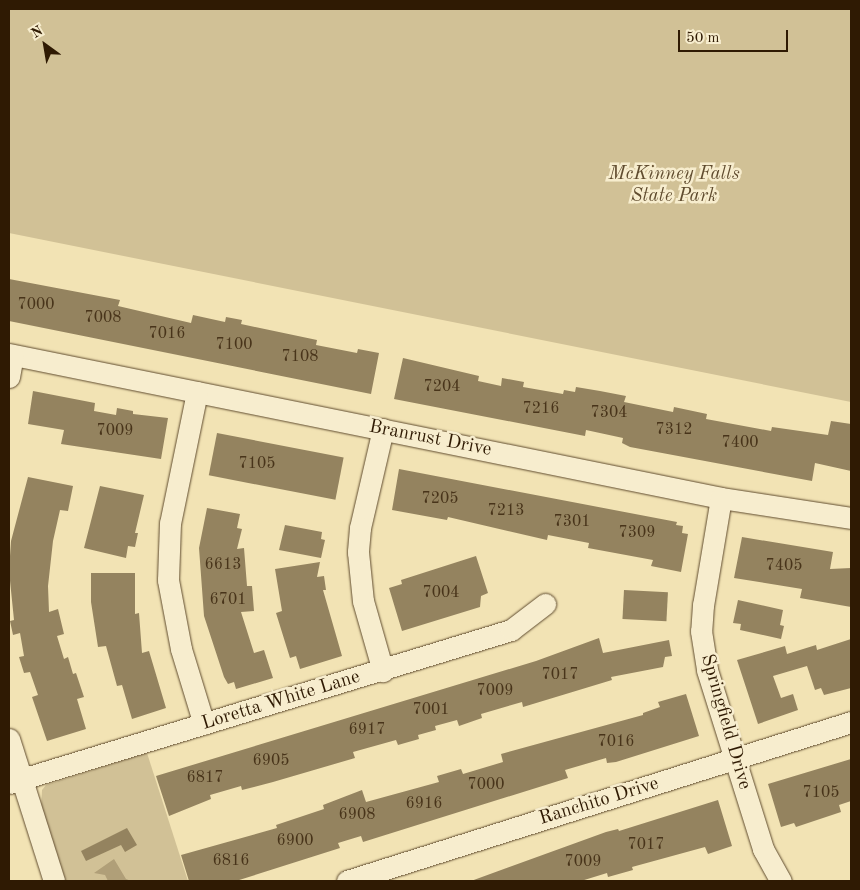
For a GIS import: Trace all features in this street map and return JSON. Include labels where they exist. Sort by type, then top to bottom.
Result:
[{"type":"street","points":[[9,377],[11,355]]},
{"type":"street","name":"Branrust Drive","points":[[11,355],[721,498],[851,518]]},
{"type":"street","points":[[197,392],[170,523],[168,580],[181,649],[204,724]]},
{"type":"street","points":[[383,429],[360,528],[358,552],[363,601],[383,670]]},
{"type":"street","name":"Springfield Drive","points":[[721,498],[701,631],[706,670],[763,849],[781,881]]},
{"type":"street","name":"Loretta White Lane","points":[[15,780],[511,630],[545,604]]},
{"type":"street","name":"Ranchito Drive","points":[[347,881],[851,722]]},
{"type":"street","points":[[9,738],[15,780],[54,881]]},
{"type":"green space","name":"McKinney Falls State Park","points":[[9,9],[851,9],[851,402],[9,233]]},
{"type":"green space","points":[[147,753],[188,881],[66,881],[41,809],[42,790],[46,785]]},
{"type":"shaded area","points":[[114,859],[126,879],[131,881],[108,881],[105,875],[94,873]]},
{"type":"building","points":[[9,279],[120,300],[118,306],[191,323],[193,315],[225,322],[226,317],[242,320],[241,324],[317,340],[316,345],[357,353],[358,349],[379,353],[371,394],[9,321]]},
{"type":"building","points":[[403,358],[479,376],[478,381],[501,386],[502,378],[524,382],[523,387],[563,394],[564,390],[575,392],[576,387],[600,391],[626,396],[624,402],[673,412],[674,407],[707,414],[706,419],[771,431],[772,427],[828,435],[831,421],[851,424],[851,471],[815,463],[812,481],[630,447],[622,443],[623,438],[586,430],[585,436],[394,399]]},
{"type":"building","points":[[33,391],[95,403],[94,411],[116,415],[117,408],[133,411],[133,414],[168,418],[161,459],[61,444],[64,430],[28,424]]},
{"type":"building","points":[[217,433],[344,458],[335,500],[209,475]]},
{"type":"building","points":[[399,469],[677,522],[676,525],[683,526],[682,533],[688,534],[681,572],[651,566],[653,560],[588,548],[589,543],[548,535],[547,540],[448,517],[447,520],[392,510]]},
{"type":"building","points":[[28,477],[73,486],[68,511],[60,510],[53,541],[48,586],[49,612],[58,609],[64,634],[57,636],[64,659],[68,657],[73,674],[76,673],[84,697],[77,699],[86,729],[47,741],[32,697],[38,695],[30,672],[24,673],[19,657],[24,656],[20,633],[13,635],[10,621],[14,620],[9,571],[11,541]]},
{"type":"building","points":[[100,486],[144,495],[135,533],[138,533],[135,547],[128,546],[126,558],[84,548]]},
{"type":"building","points":[[207,508],[240,514],[237,528],[242,529],[237,549],[244,548],[247,586],[252,586],[254,611],[241,612],[254,653],[264,650],[273,678],[236,689],[234,682],[228,684],[224,677],[204,616],[199,548]]},
{"type":"building","points":[[285,525],[322,532],[321,539],[325,540],[321,558],[279,550]]},
{"type":"building","points":[[742,537],[833,552],[830,569],[851,568],[851,607],[800,598],[802,589],[734,578]]},
{"type":"building","points":[[476,556],[488,593],[481,596],[480,607],[402,631],[389,588],[402,584],[401,580]]},
{"type":"building","points":[[320,562],[317,577],[324,576],[326,590],[323,590],[342,656],[300,669],[296,656],[290,658],[276,613],[282,611],[275,569]]},
{"type":"building","points":[[91,573],[135,573],[135,614],[139,613],[142,653],[149,651],[166,708],[132,719],[122,685],[117,686],[106,646],[98,647],[91,602]]},
{"type":"building","points":[[624,590],[668,592],[666,621],[622,619]]},
{"type":"building","points":[[738,600],[783,610],[780,625],[784,626],[781,639],[740,630],[741,624],[733,623]]},
{"type":"building","points":[[599,638],[603,653],[669,640],[672,656],[665,657],[663,667],[611,677],[612,680],[523,707],[522,702],[481,714],[482,718],[459,726],[457,720],[435,726],[436,730],[418,735],[419,739],[398,745],[396,740],[353,752],[355,758],[242,790],[241,786],[210,795],[211,799],[169,816],[156,776],[536,661]]},
{"type":"building","points":[[851,639],[851,688],[824,695],[821,688],[815,690],[807,666],[773,676],[781,698],[793,694],[798,710],[758,724],[737,660],[785,646],[787,654],[816,645],[817,650]]},
{"type":"building","points":[[686,694],[699,736],[616,762],[607,763],[606,758],[565,770],[568,778],[363,842],[361,836],[338,843],[340,848],[236,881],[189,881],[181,855],[277,828],[276,825],[324,809],[323,805],[362,790],[366,802],[439,782],[437,776],[461,769],[463,774],[503,762],[501,754],[643,715],[643,713],[660,707],[658,702]]},
{"type":"building","points":[[851,759],[851,801],[839,805],[841,812],[796,827],[794,823],[781,827],[768,784]]},
{"type":"building","points":[[718,800],[732,846],[708,854],[705,847],[632,867],[633,870],[608,877],[607,873],[581,881],[471,881],[606,832],[618,829],[619,831]]},
{"type":"building","points":[[127,828],[137,845],[125,852],[121,845],[86,861],[81,851]]}]
